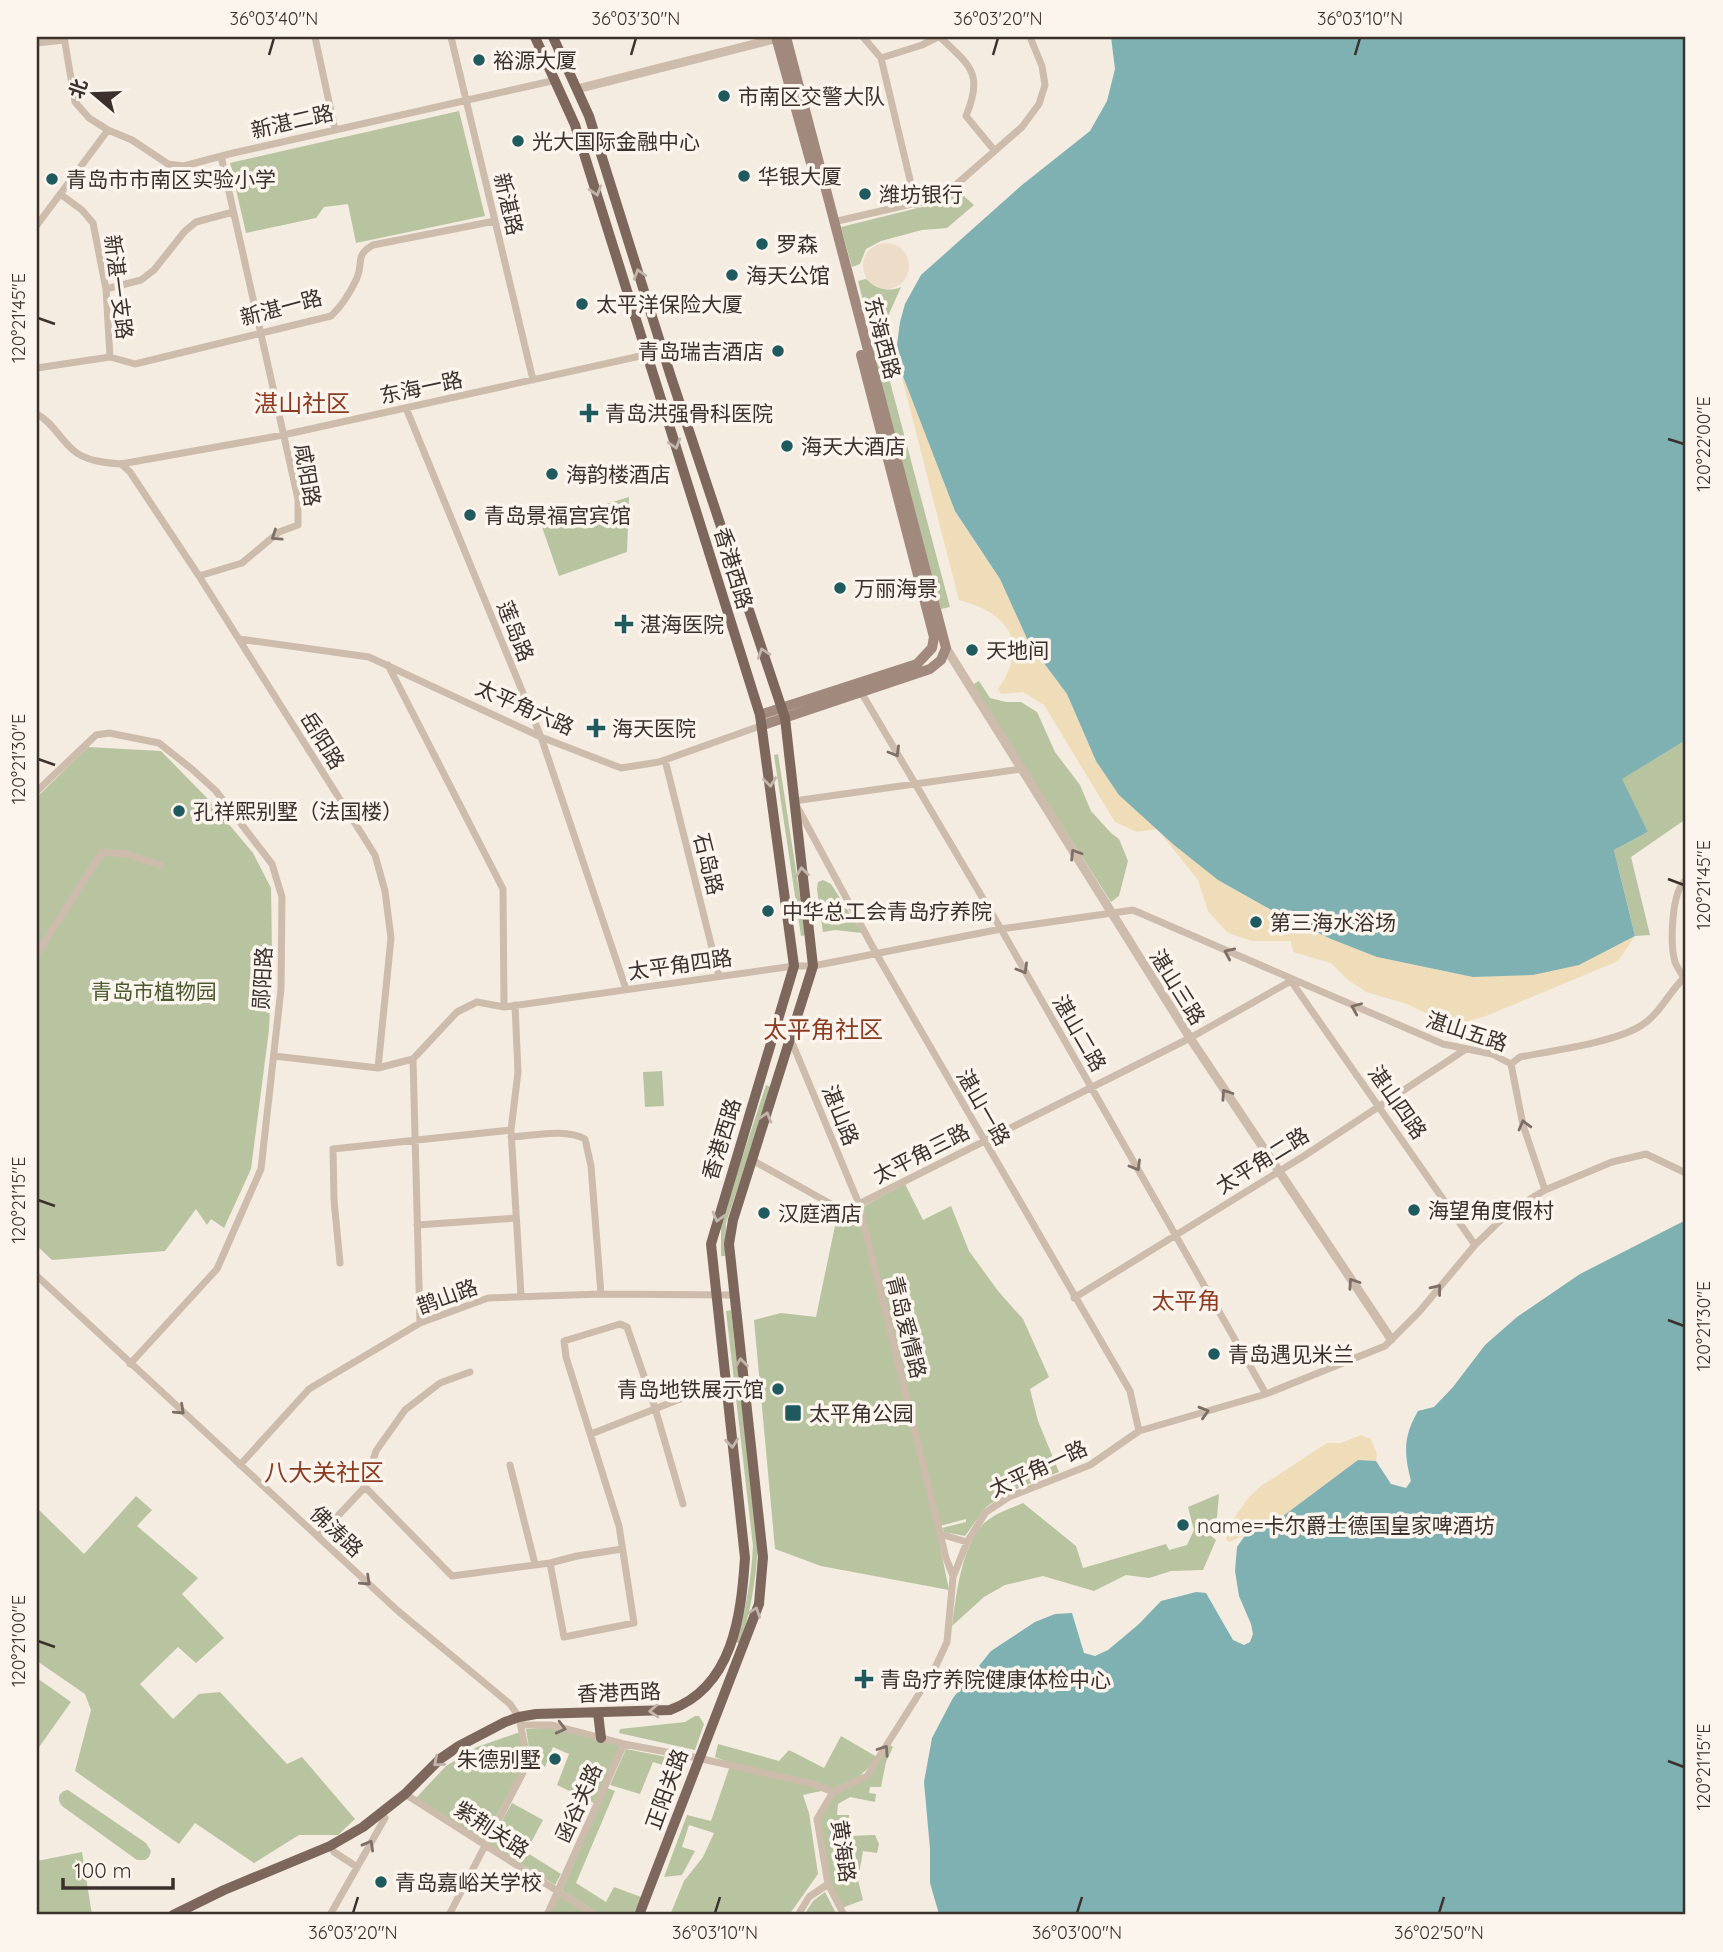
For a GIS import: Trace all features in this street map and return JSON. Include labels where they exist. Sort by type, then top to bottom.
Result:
[{"type":"main road","name":"香港西路","points":[[173,1915],[188,1912],[224,1890],[330,1846],[363,1827],[405,1794],[440,1759],[459,1746],[536,1714],[670,1710],[684,1705],[712,1683],[725,1660],[742,1604],[745,1558],[711,1244],[794,966],[761,720],[575,125],[535,37]]},
{"type":"main road","name":"香港西路","points":[[553,37],[589,116],[663,351],[783,714],[813,966],[733,1220],[729,1244],[763,1557],[759,1604],[731,1676]]},
{"type":"main road","name":"东海西路","points":[[776,37],[934,638],[932,648],[917,664],[783,714]]},
{"type":"main road","name":"东海西路","points":[[784,37],[946,648]]},
{"type":"main road","points":[[761,720],[861,692],[929,669],[941,660],[946,648]]},
{"type":"main road","name":"正阳关路","points":[[639,1915],[731,1676]]},
{"type":"main road","points":[[598,1713],[601,1738]]},
{"type":"street","points":[[315,37],[335,130]]},
{"type":"street","name":"新湛路","points":[[452,37],[533,380]]},
{"type":"street","points":[[577,89],[784,37]]},
{"type":"street","points":[[863,37],[881,58],[916,205]]},
{"type":"street","points":[[881,58],[939,37],[973,72],[976,83],[966,116],[994,150]]},
{"type":"street","points":[[833,222],[942,197],[1022,127],[1039,104],[1045,85],[1042,66],[1030,37]]},
{"type":"street","points":[[37,43],[64,38]]},
{"type":"street","name":"新湛二路","points":[[64,38],[75,103],[89,118],[132,140],[168,164],[184,166],[556,80]]},
{"type":"street","points":[[37,225],[108,130]]},
{"type":"street","name":"咸阳路","points":[[199,576],[242,563],[279,532],[298,526],[298,499],[221,156]]},
{"type":"street","name":"新湛一支路","points":[[60,194],[82,210],[93,223],[106,289],[110,357]]},
{"type":"street","points":[[106,289],[141,280],[154,270],[175,247],[185,231],[196,222],[233,212]]},
{"type":"street","name":"新湛一路","points":[[37,368],[110,357],[135,364],[260,331],[331,316],[343,304],[359,274],[359,260],[364,250],[373,245],[495,221]]},
{"type":"street","name":"东海一路","points":[[37,414],[45,419],[74,452],[95,460],[121,464],[283,435],[663,351]]},
{"type":"street","name":"莲岛路","points":[[406,408],[541,737],[626,989]]},
{"type":"street","name":"岳阳路","points":[[121,464],[130,472],[199,576],[375,855],[385,891],[391,938],[378,1068]]},
{"type":"street","name":"太平角六路","points":[[239,639],[369,657],[541,737],[621,768],[666,760],[740,733],[761,720]]},
{"type":"street","name":"湛山三路","points":[[946,648],[1189,1038],[1391,1339]]},
{"type":"street","points":[[388,665],[503,889],[504,1007]]},
{"type":"street","name":"湛山二路","points":[[861,692],[1001,929],[1266,1394]]},
{"type":"street","name":"郧阳路","points":[[37,791],[96,734],[109,733],[159,743],[216,791],[272,864],[282,897],[281,989],[261,1169],[217,1269],[130,1364]]},
{"type":"street","name":"石岛路","points":[[666,760],[719,976]]},
{"type":"street","points":[[794,802],[1021,769]]},
{"type":"street","name":"湛山一路","points":[[794,802],[983,1141],[1130,1391],[1139,1431]]},
{"type":"street","points":[[37,954],[102,852],[127,854],[160,865]]},
{"type":"street","points":[[1511,1065],[1520,1057],[1619,1036],[1643,1025],[1663,1006],[1685,977],[1675,962],[1673,911],[1681,884],[1686,880]]},
{"type":"street","name":"湛山五路","points":[[1111,912],[1132,910],[1443,1045],[1492,1054],[1511,1065],[1523,1125],[1545,1190]]},
{"type":"street","name":"太平角四路","points":[[413,1059],[457,1012],[477,1002],[504,1007],[794,966],[813,966],[1001,929],[1100,917],[1111,912]]},
{"type":"street","name":"太平角三路","points":[[752,1160],[838,1208],[859,1204],[1189,1038],[1291,981]]},
{"type":"street","name":"湛山四路","points":[[1291,981],[1475,1245]]},
{"type":"street","points":[[515,1005],[518,1072],[511,1134],[521,1295]]},
{"type":"street","name":"湛山路","points":[[790,1038],[859,1204]]},
{"type":"street","name":"太平角二路","points":[[1074,1298],[1380,1107],[1466,1049]]},
{"type":"street","points":[[274,1056],[378,1068],[413,1059],[420,1323]]},
{"type":"street","points":[[340,1263],[334,1200],[333,1149],[415,1139],[511,1134],[579,1135],[585,1139],[590,1166],[600,1294]]},
{"type":"street","name":"太平角一路","points":[[833,1792],[867,1776],[934,1670],[947,1642],[953,1577],[967,1542],[986,1512],[1009,1497],[1090,1465],[1139,1431],[1266,1394],[1385,1346],[1419,1312],[1475,1245],[1510,1212],[1545,1190],[1612,1162],[1646,1154],[1686,1174]]},
{"type":"street","name":"青岛爱情路","points":[[859,1204],[931,1500],[953,1577]]},
{"type":"street","points":[[418,1225],[516,1218]]},
{"type":"street","name":"佛涛路","points":[[37,1276],[398,1611],[510,1704],[520,1721]]},
{"type":"street","name":"鹊山路","points":[[240,1465],[309,1390],[420,1323],[488,1298],[600,1294],[733,1295]]},
{"type":"street","points":[[550,1563],[564,1637],[635,1623],[619,1526],[566,1357],[564,1341],[621,1324],[627,1327],[655,1408],[683,1504]]},
{"type":"street","points":[[318,1537],[365,1487],[376,1451],[405,1410],[440,1383],[470,1372]]},
{"type":"street","points":[[591,1434],[726,1381]]},
{"type":"street","points":[[510,1465],[535,1564]]},
{"type":"street","points":[[365,1487],[452,1576],[550,1563],[622,1549]]},
{"type":"street","points":[[940,1534],[967,1542]]},
{"type":"street","points":[[449,1915],[528,1763],[520,1721],[551,1725],[624,1745],[698,1758],[813,1784],[833,1792]]},
{"type":"street","name":"函谷关路","points":[[547,1915],[624,1745]]},
{"type":"street","name":"黄海路","points":[[833,1792],[817,1819],[828,1884],[844,1915]]},
{"type":"street","name":"紫荆关路","points":[[405,1794],[595,1915]]},
{"type":"street","points":[[331,1915],[385,1818]]},
{"type":"street","points":[[330,1846],[334,1852],[357,1867]]},
{"type":"street","points":[[797,1915],[809,1897],[828,1884]]},
{"type":"green space","points":[[459,111],[485,216],[356,243],[348,204],[324,207],[316,218],[246,233],[230,163]]},
{"type":"green space","points":[[956,189],[974,205],[947,228],[922,230],[881,241],[866,249],[860,264],[852,267],[841,227],[938,203]]},
{"type":"green space","points":[[866,279],[882,289],[901,287],[889,314],[885,336],[873,339],[858,281]]},
{"type":"green space","points":[[881,348],[950,607],[941,609],[872,350]]},
{"type":"green space","points":[[629,497],[627,552],[559,576],[541,524]]},
{"type":"green space","points":[[979,681],[990,698],[1021,702],[1037,712],[1055,752],[1080,785],[1091,811],[1119,839],[1128,861],[1119,896],[1111,902],[972,685]]},
{"type":"green space","points":[[1686,740],[1686,819],[1631,857],[1650,935],[1635,936],[1614,850],[1648,832],[1621,779]]},
{"type":"green space","name":"青岛市植物园","points":[[88,747],[161,751],[206,797],[253,853],[271,888],[269,1030],[251,1169],[224,1228],[211,1219],[207,1225],[196,1209],[165,1251],[52,1260],[37,1246],[37,797]]},
{"type":"green space","points":[[778,754],[806,935],[801,936],[774,755]]},
{"type":"green space","points":[[823,880],[831,884],[862,933],[835,930],[823,932],[817,889],[818,882]]},
{"type":"green space","points":[[662,1071],[664,1106],[645,1107],[643,1072]]},
{"type":"green space","points":[[766,1085],[771,1087],[726,1223],[725,1256],[721,1256],[721,1222]]},
{"type":"green space","name":"太平角公园","points":[[905,1184],[923,1220],[951,1206],[969,1251],[998,1291],[1023,1319],[1049,1377],[1030,1389],[1038,1421],[1059,1472],[1009,1492],[986,1507],[965,1536],[944,1532],[942,1528],[966,1522],[966,1519],[936,1527],[949,1590],[821,1566],[775,1549],[754,1320],[781,1313],[816,1317],[836,1221]]},
{"type":"green space","points":[[731,1310],[758,1545],[752,1595],[740,1644],[736,1642],[748,1595],[753,1546],[726,1311]]},
{"type":"green space","points":[[1219,1494],[1217,1517],[1206,1532],[1216,1540],[1203,1570],[1171,1571],[1149,1578],[1126,1575],[1094,1591],[1043,1576],[1005,1585],[984,1597],[952,1626],[962,1569],[972,1540],[988,1520],[1001,1512],[1023,1503],[1076,1546],[1083,1568],[1166,1544],[1169,1550],[1187,1545],[1194,1530],[1188,1507]]},
{"type":"green space","points":[[136,1496],[152,1510],[137,1526],[198,1578],[182,1594],[224,1638],[196,1663],[178,1647],[140,1684],[173,1719],[199,1694],[220,1692],[287,1764],[302,1757],[355,1819],[338,1835],[299,1835],[254,1863],[195,1823],[179,1844],[75,1771],[91,1710],[85,1694],[37,1661],[37,1508],[84,1554]]},
{"type":"green space","points":[[37,1678],[71,1702],[37,1750]]},
{"type":"green space","points":[[699,1716],[704,1724],[695,1750],[619,1733],[620,1729],[685,1722]]},
{"type":"green space","points":[[555,1727],[620,1746],[594,1803],[557,1785],[569,1754],[553,1747],[545,1767],[531,1761],[526,1729]]},
{"type":"green space","points":[[520,1732],[525,1763],[483,1841],[416,1798],[446,1766],[477,1747]]},
{"type":"green space","points":[[841,1736],[877,1757],[853,1781],[836,1788],[803,1795],[809,1813],[818,1874],[789,1915],[670,1915],[684,1881],[703,1857],[714,1833],[689,1825],[682,1847],[695,1851],[682,1875],[664,1877],[687,1815],[711,1821],[731,1763],[715,1757],[718,1744],[779,1761],[789,1750],[824,1768]]},
{"type":"green space","points":[[890,1745],[893,1747],[886,1762],[881,1787],[870,1787],[869,1793],[876,1794],[875,1802],[850,1797],[838,1804],[837,1815],[849,1815],[848,1836],[875,1835],[879,1844],[877,1853],[863,1851],[858,1880],[863,1900],[842,1908],[829,1884],[819,1819],[834,1793],[866,1778]]},
{"type":"green space","points":[[626,1749],[672,1758],[669,1767],[653,1762],[640,1794],[610,1785]]},
{"type":"green space","points":[[607,1788],[615,1791],[576,1883],[606,1902],[614,1887],[641,1897],[633,1915],[601,1915],[562,1890]]},
{"type":"green space","points":[[68,1790],[146,1843],[151,1851],[149,1857],[137,1860],[62,1806],[59,1796]]},
{"type":"green space","points":[[512,1803],[543,1820],[526,1852],[561,1874],[555,1885],[489,1844]]},
{"type":"green space","points":[[82,1852],[92,1915],[37,1915],[37,1861]]},
{"type":"green space","points":[[825,1892],[837,1915],[804,1915],[813,1901]]},
{"type":"green space","points":[[558,1895],[590,1915],[550,1914]]},
{"type":"sand","points":[[899,366],[955,511],[1000,579],[1029,643],[1067,694],[1096,761],[1174,845],[1218,880],[1272,911],[1377,957],[1473,977],[1579,965],[1635,936],[1618,961],[1486,1016],[1465,1022],[1442,1021],[1407,1004],[1366,992],[1347,979],[1331,963],[1293,952],[1291,941],[1252,941],[1228,933],[1208,911],[1198,880],[1157,829],[1137,832],[1115,822],[1044,705],[1023,692],[1001,694],[998,689],[1008,673],[1013,644],[1002,622],[991,613],[959,600]]},
{"type":"sand","points":[[1361,1435],[1371,1439],[1377,1454],[1376,1461],[1358,1460],[1275,1522],[1229,1542],[1226,1539],[1234,1518],[1261,1486],[1327,1443],[1341,1443]]},
{"type":"shaded area","points":[[886,243],[895,244],[902,250],[908,257],[908,275],[902,282],[895,288],[886,289],[877,288],[870,282],[864,275],[863,266],[864,257],[870,250],[877,244]]},
{"type":"water","points":[[1111,37],[1686,37],[1686,740],[1622,779],[1648,832],[1614,850],[1635,936],[1579,965],[1533,975],[1473,977],[1377,957],[1331,939],[1273,911],[1218,880],[1174,845],[1119,795],[1096,761],[1067,694],[1029,643],[1000,579],[955,511],[899,366],[897,345],[905,304],[921,275],[1022,185],[1090,131],[1107,101],[1115,69]]},
{"type":"water","points":[[1682,1222],[1686,1223],[1686,1915],[939,1914],[930,1883],[924,1782],[932,1738],[953,1698],[991,1651],[1035,1622],[1055,1614],[1072,1613],[1084,1653],[1095,1656],[1108,1650],[1161,1601],[1196,1592],[1206,1593],[1233,1640],[1244,1645],[1250,1642],[1253,1634],[1251,1624],[1239,1596],[1235,1571],[1237,1547],[1244,1537],[1275,1522],[1358,1460],[1376,1461],[1391,1484],[1406,1488],[1411,1481],[1406,1453],[1407,1437],[1413,1420],[1418,1411],[1434,1407],[1485,1345],[1517,1317],[1580,1274]]},
{"type":"water","points":[[845,1821],[846,1841],[831,1842],[829,1823]]},
{"type":"place","name":"裕源大厦","points":[[479,60]]},
{"type":"place","name":"市南区交警大队","points":[[724,96]]},
{"type":"place","name":"光大国际金融中心","points":[[518,141]]},
{"type":"place","name":"华银大厦","points":[[744,176]]},
{"type":"place","name":"青岛市市南区实验小学","points":[[52,179]]},
{"type":"place","name":"潍坊银行","points":[[865,194]]},
{"type":"place","name":"罗森","points":[[762,244]]},
{"type":"place","name":"海天公馆","points":[[732,275]]},
{"type":"place","name":"太平洋保险大厦","points":[[582,304]]},
{"type":"place","name":"青岛瑞吉酒店","points":[[778,351]]},
{"type":"place","name":"青岛洪强骨科医院","points":[[589,413]]},
{"type":"place","name":"海天大酒店","points":[[787,446]]},
{"type":"place","name":"海韵楼酒店","points":[[552,474]]},
{"type":"place","name":"青岛景福宫宾馆","points":[[470,515]]},
{"type":"place","name":"万丽海景","points":[[840,588]]},
{"type":"place","name":"湛海医院","points":[[624,624]]},
{"type":"place","name":"天地间","points":[[972,650]]},
{"type":"place","name":"海天医院","points":[[596,728]]},
{"type":"place","name":"孔祥熙别墅（法国楼）","points":[[179,811]]},
{"type":"place","name":"中华总工会青岛疗养院","points":[[768,911]]},
{"type":"place","name":"第三海水浴场","points":[[1256,922]]},
{"type":"place","name":"海望角度假村","points":[[1414,1210]]},
{"type":"place","name":"汉庭酒店","points":[[764,1213]]},
{"type":"place","name":"青岛遇见米兰","points":[[1214,1354]]},
{"type":"place","name":"青岛地铁展示馆","points":[[778,1389]]},
{"type":"place","name":"太平角公园","points":[[793,1413]]},
{"type":"place","name":"name=卡尔爵士德国皇家啤酒坊","points":[[1183,1525]]},
{"type":"place","name":"青岛疗养院健康体检中心","points":[[864,1679]]},
{"type":"place","name":"朱德别墅","points":[[555,1759]]},
{"type":"place","name":"青岛嘉峪关学校","points":[[381,1882]]},
{"type":"district","name":"湛山社区","points":[[302,403]]},
{"type":"district","name":"太平角社区","points":[[823,1029]]},
{"type":"district","name":"太平角","points":[[1186,1300]]},
{"type":"district","name":"八大关社区","points":[[324,1472]]}]
